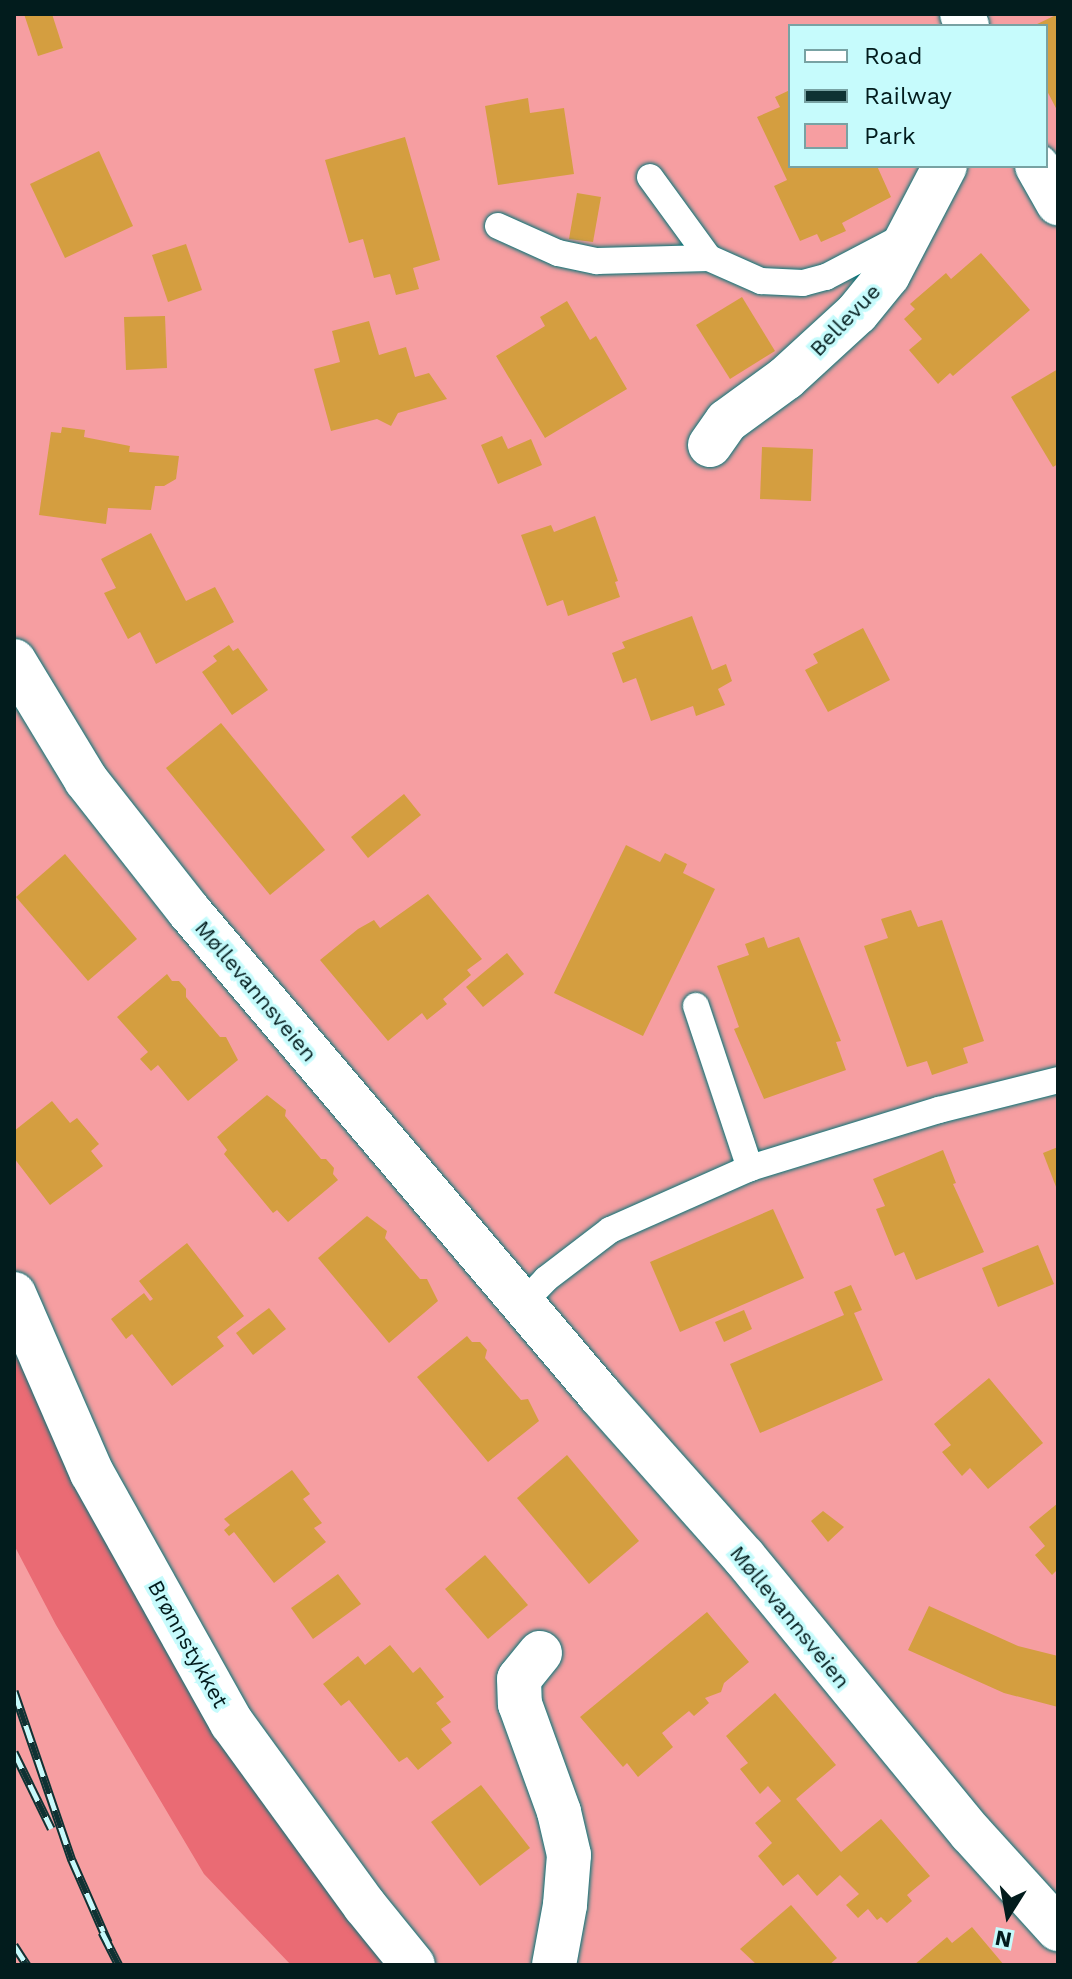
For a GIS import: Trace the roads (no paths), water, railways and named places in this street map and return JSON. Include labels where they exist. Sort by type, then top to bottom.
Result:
[{"type":"main road","name":"Bellevue","points":[[710,445],[727,421],[786,378],[857,313],[888,275],[944,168]]},
{"type":"main road","points":[[1038,168],[1058,203]]},
{"type":"main road","name":"Møllevannsveien","points":[[14,661],[86,780],[132,842],[342,1093],[610,1406],[744,1557],[971,1833],[1058,1929]]},
{"type":"main road","name":"Brønnstykket","points":[[14,1294],[92,1473],[232,1723],[365,1906],[413,1965]]},
{"type":"main road","points":[[540,1653],[519,1679],[520,1704],[559,1812],[569,1855],[565,1905],[554,1965]]},
{"type":"lane","points":[[650,177],[709,258]]},
{"type":"lane","points":[[498,226],[558,253],[597,261],[655,257],[709,258],[761,281],[803,283],[826,277],[910,234]]},
{"type":"lane","points":[[696,1006],[750,1168]]},
{"type":"lane","points":[[524,1302],[546,1279],[610,1230],[750,1168],[939,1110],[1058,1080]]},
{"type":"railway","points":[[14,1691],[72,1860],[108,1942]]},
{"type":"railway","points":[[14,1752],[51,1828]]},
{"type":"railway","points":[[102,1932],[119,1965]]},
{"type":"railway","points":[[14,1945],[27,1965]]}]
